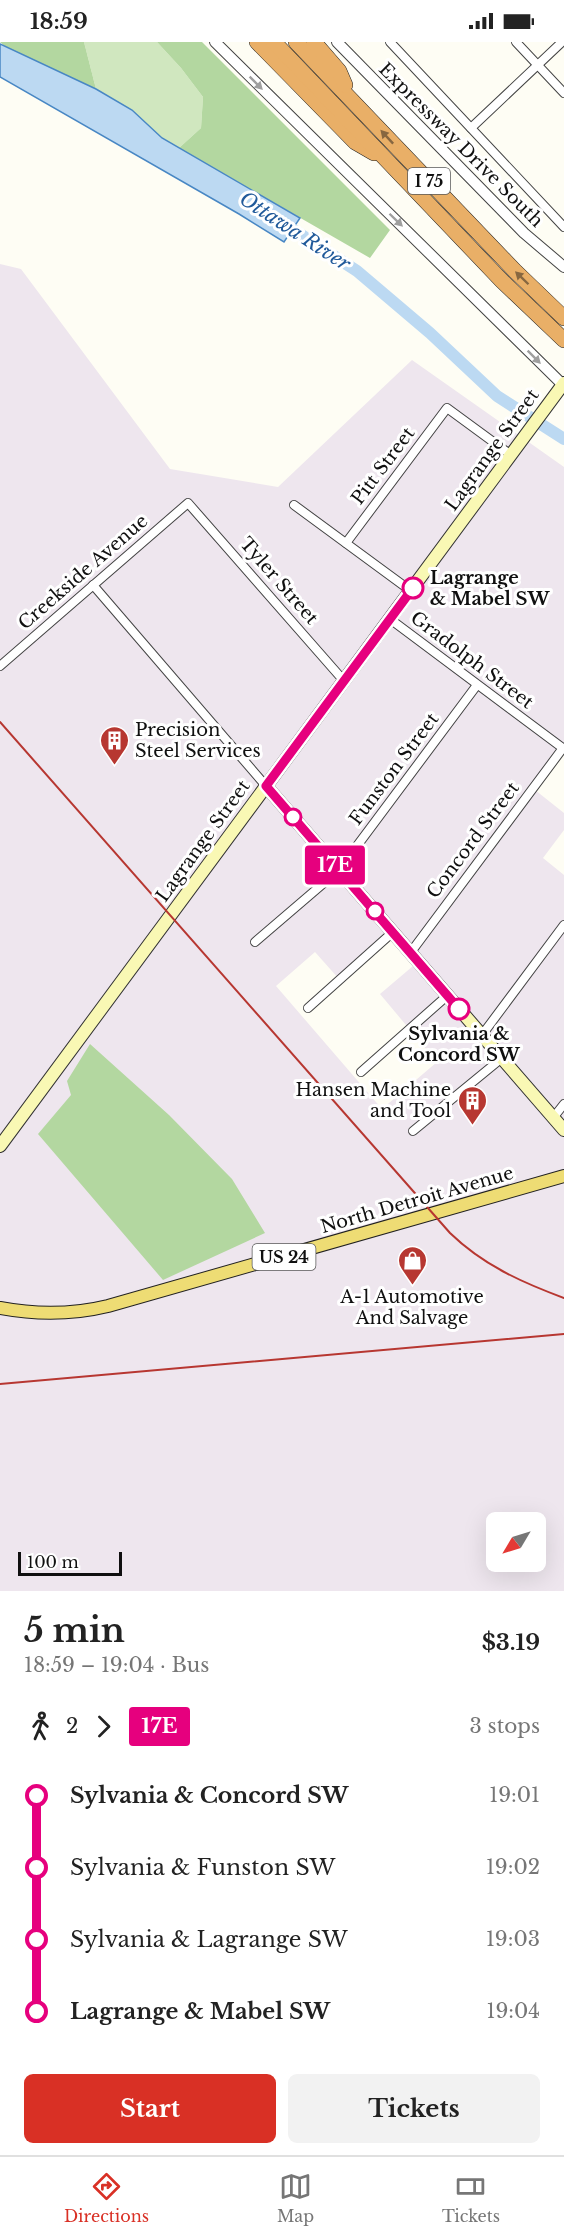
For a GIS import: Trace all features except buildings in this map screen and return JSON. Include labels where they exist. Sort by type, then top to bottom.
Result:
[{"type":"highway","points":[[257,42],[355,142],[389,163]]},
{"type":"highway","name":"I 75","points":[[274,42],[502,281],[561,338]]},
{"type":"highway","name":"I 75","points":[[296,42],[515,271],[564,318]]},
{"type":"highway","points":[[314,42],[339,71],[349,96]]},
{"type":"main road","name":"Lagrange Street","points":[[0,1146],[563,384]]},
{"type":"main road","points":[[266,786],[564,1130]]},
{"type":"main road","name":"North Detroit Avenue","points":[[0,1308],[52,1314],[108,1306],[564,1176]]},
{"type":"street","points":[[215,42],[563,384]]},
{"type":"street","points":[[390,42],[564,227]]},
{"type":"street","points":[[516,42],[564,93]]},
{"type":"street","points":[[471,128],[562,42]]},
{"type":"street","name":"Expressway Drive South","points":[[340,43],[524,233],[564,267]]},
{"type":"street","name":"Pitt Street","points":[[346,543],[447,408],[511,455]]},
{"type":"street","name":"Creekside Avenue","points":[[0,666],[188,503]]},
{"type":"street","name":"Tyler Street","points":[[188,503],[344,681]]},
{"type":"street","points":[[294,505],[411,591]]},
{"type":"street","points":[[93,585],[266,786]]},
{"type":"street","name":"Gradolph Street","points":[[390,619],[563,748]]},
{"type":"street","name":"Funston Street","points":[[255,942],[339,870],[477,685]]},
{"type":"street","name":"Concord Street","points":[[411,952],[563,748]]},
{"type":"street","points":[[482,1035],[564,925]]},
{"type":"street","points":[[308,1008],[393,933]]},
{"type":"street","points":[[361,1072],[448,995]]},
{"type":"street","points":[[413,1131],[502,1058]]},
{"type":"street","points":[[554,1118],[564,1104]]},
{"type":"shaded area","points":[[0,264],[21,269],[170,469],[278,487],[412,360],[564,467],[564,752],[535,790],[564,813],[564,830],[543,858],[564,875],[564,1591],[0,1591]],"holes":[[[387,937],[413,966],[380,994],[437,1062],[382,1109],[276,986],[315,952],[339,979]]]},
{"type":"green space","points":[[0,42],[84,42],[96,89],[8,49]]},
{"type":"green space","points":[[84,42],[157,42],[203,97],[201,128],[179,148],[162,138],[132,110],[96,89]]},
{"type":"green space","points":[[157,42],[202,42],[390,230],[370,258],[179,148],[201,128],[203,97]]},
{"type":"green space","points":[[90,1044],[169,1115],[232,1179],[265,1233],[163,1280],[38,1134],[71,1095],[67,1081]]},
{"type":"water","points":[[0,44],[96,89],[132,110],[162,138],[300,218],[284,242],[0,77]]},
{"type":"waterway","name":"Ottawa River","points":[[280,221],[357,271],[430,333],[497,396],[564,439]]},
{"type":"railway","points":[[0,722],[450,1233],[503,1272],[564,1298]]},
{"type":"railway","points":[[0,1384],[564,1334]]},
{"type":"bus line","name":"17E","points":[[413,588],[266,786],[459,1009]]},
{"type":"place","name":"Lagrange & Mabel SW","points":[[413,588]]},
{"type":"place","name":"Precision Steel Services","points":[[114,766]]},
{"type":"place","name":"Sylvania & Concord SW","points":[[459,1009]]},
{"type":"place","name":"Hansen Machine and Tool","points":[[472,1126]]},
{"type":"place","name":"A-1 Automotive And Salvage","points":[[412,1286]]}]
